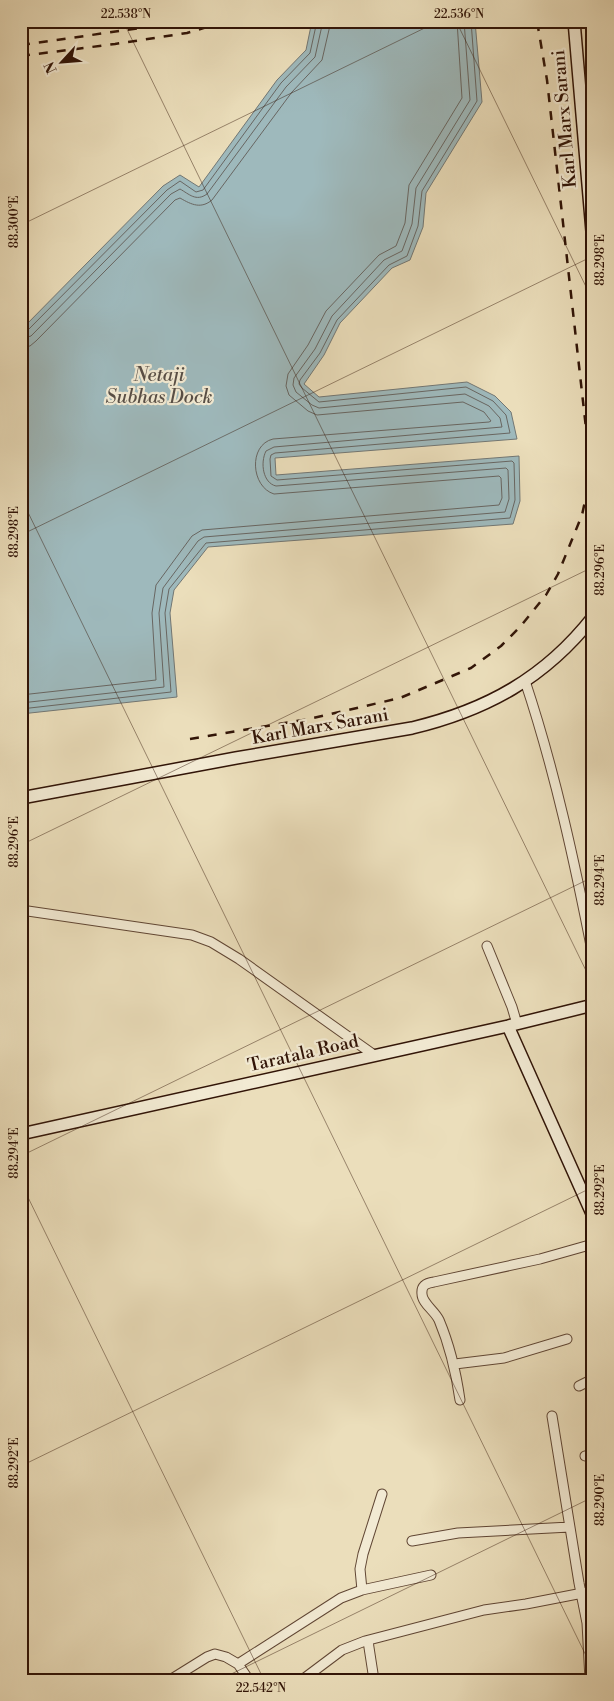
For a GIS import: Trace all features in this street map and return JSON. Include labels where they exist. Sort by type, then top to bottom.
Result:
[{"type":"main road","name":"Karl Marx Sarani","points":[[574,21],[593,243]]},
{"type":"main road","name":"Karl Marx Sarani","points":[[21,798],[440,722],[486,704],[526,681],[546,666],[581,632],[593,617]]},
{"type":"main road","name":"Taratala Road","points":[[21,1134],[512,1025],[593,1005]]},
{"type":"main road","points":[[512,1025],[593,1216]]},
{"type":"street","points":[[526,681],[555,784],[593,956]]},
{"type":"street","points":[[21,910],[192,935],[211,942],[239,959],[374,1055]]},
{"type":"street","points":[[487,946],[512,1007],[512,1025]]},
{"type":"street","points":[[460,1400],[454,1364],[438,1316],[422,1298],[421,1292],[426,1284],[540,1259],[593,1244]]},
{"type":"street","points":[[454,1364],[504,1358],[567,1339]]},
{"type":"street","points":[[579,1386],[593,1379]]},
{"type":"street","points":[[552,1416],[587,1623],[590,1680]]},
{"type":"street","points":[[362,1590],[360,1569],[363,1554],[382,1494]]},
{"type":"street","points":[[412,1541],[458,1533],[570,1527]]},
{"type":"street","points":[[238,1664],[341,1598],[362,1590],[431,1575]]},
{"type":"street","points":[[302,1680],[342,1650],[368,1641],[484,1610],[593,1591]]},
{"type":"street","points":[[368,1641],[374,1680]]},
{"type":"street","points":[[170,1680],[215,1654],[226,1657],[238,1664],[249,1680]]},
{"type":"street","points":[[538,1680],[564,1680]]},
{"type":"water","name":"Netaji Subhas Dock","points":[[312,21],[475,21],[482,102],[426,193],[423,227],[410,260],[392,268],[340,323],[324,355],[304,384],[319,397],[467,382],[495,396],[511,412],[517,439],[275,458],[276,475],[519,456],[520,501],[513,524],[208,547],[174,590],[170,613],[177,697],[21,714],[21,330],[163,186],[180,175],[199,187],[277,80],[306,50]]},
{"type":"railway","points":[[21,45],[190,21]]},
{"type":"railway","points":[[21,56],[187,33],[227,21]]},
{"type":"railway","points":[[190,739],[309,719],[400,698],[471,668],[501,646],[520,627],[546,595],[558,574],[582,515],[587,492],[589,455],[547,80],[537,21]]}]
